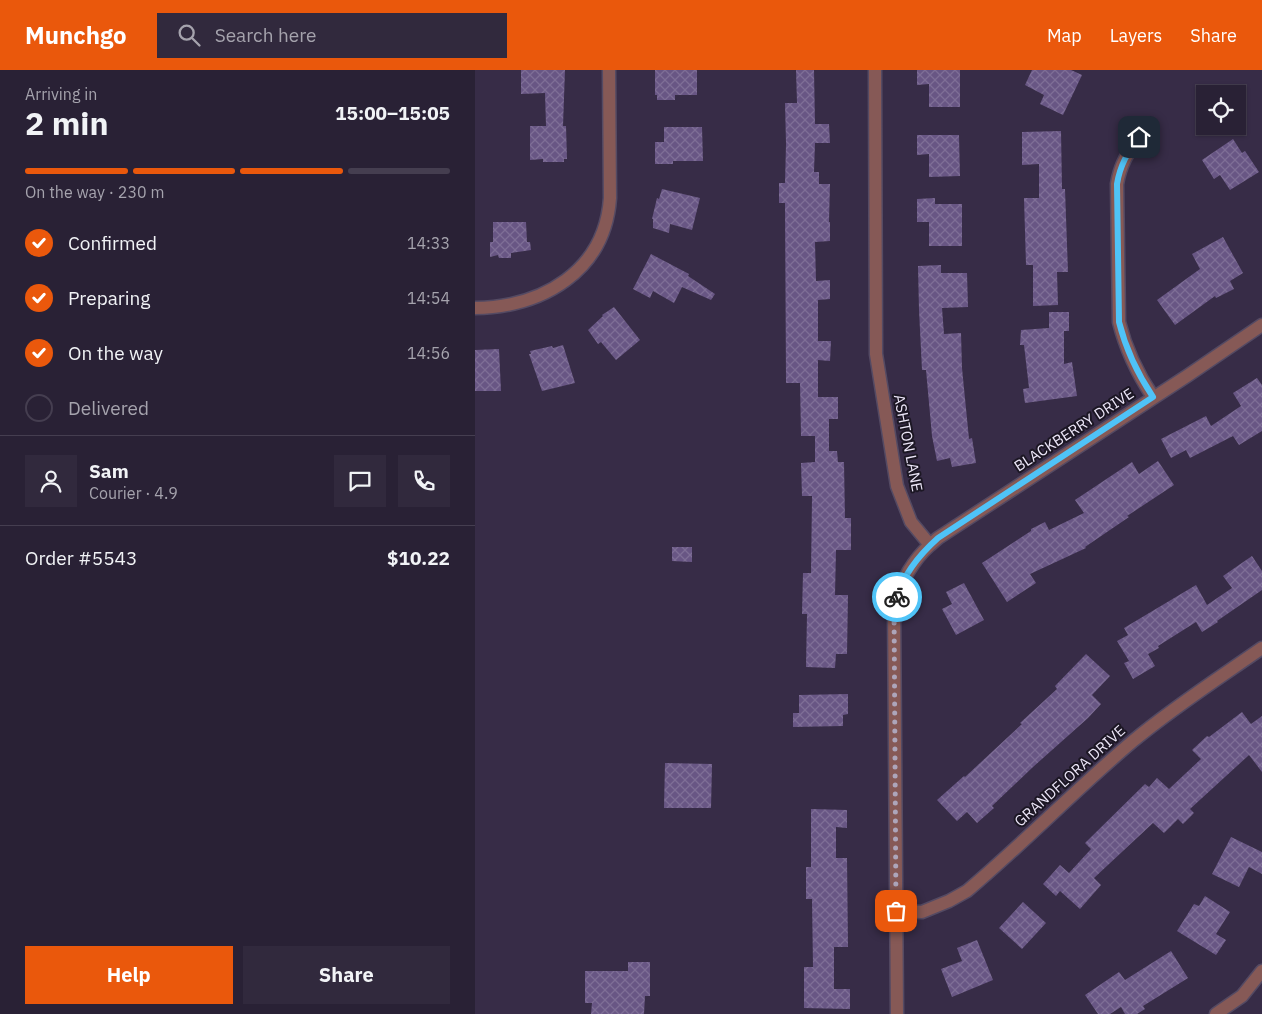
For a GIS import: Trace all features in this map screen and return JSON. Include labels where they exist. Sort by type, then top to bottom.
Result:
[{"type":"street","points":[[475,308],[509,305],[546,293],[576,272],[591,254],[609,216],[609,70]]},
{"type":"street","name":"ASHTON LANE","points":[[875,70],[876,354],[897,486],[911,522],[930,545]]},
{"type":"street","points":[[1139,137],[1125,156],[1119,171],[1117,184],[1119,322],[1126,346],[1138,374],[1153,397]]},
{"type":"street","name":"BLACKBERRY DRIVE","points":[[930,545],[1262,325]]},
{"type":"street","points":[[897,1014],[894,605],[907,573],[922,552],[930,545]]},
{"type":"street","name":"GRANDFLORA DRIVE","points":[[896,911],[921,912],[949,901],[967,891],[1074,792],[1133,741],[1162,718],[1262,648]]},
{"type":"street","points":[[1216,1014],[1242,996],[1262,971]]},
{"type":"building","points":[[521,70],[565,70],[563,126],[566,126],[567,159],[564,159],[564,162],[543,162],[543,159],[530,160],[530,126],[546,126],[545,93],[521,94]]},
{"type":"building","points":[[655,70],[697,70],[697,95],[675,95],[675,100],[657,100],[657,95],[655,95]]},
{"type":"building","points":[[796,70],[814,70],[815,124],[829,124],[830,143],[815,143],[814,172],[819,172],[819,184],[830,184],[830,241],[815,242],[816,281],[830,280],[830,299],[818,300],[818,341],[831,341],[830,361],[818,360],[818,397],[838,397],[838,419],[829,419],[829,451],[837,451],[838,462],[844,462],[845,518],[851,518],[851,550],[836,550],[835,595],[848,595],[847,654],[836,654],[835,668],[806,667],[807,614],[802,614],[803,573],[811,573],[812,496],[802,496],[801,463],[815,462],[815,436],[801,436],[800,383],[786,383],[785,203],[779,203],[779,183],[785,183],[785,103],[797,103]]},
{"type":"building","points":[[917,70],[960,70],[960,107],[929,107],[929,84],[917,85]]},
{"type":"building","points":[[1032,70],[1071,70],[1082,75],[1063,115],[1040,104],[1044,95],[1025,85]]},
{"type":"building","points":[[664,127],[702,127],[703,161],[673,161],[673,164],[655,164],[655,142],[664,142]]},
{"type":"building","points":[[1061,131],[1062,189],[1065,189],[1068,272],[1057,272],[1058,305],[1033,306],[1033,265],[1026,265],[1024,198],[1039,198],[1039,164],[1022,165],[1022,132]]},
{"type":"building","points":[[917,135],[959,135],[960,176],[929,177],[929,154],[917,155]]},
{"type":"building","points":[[1233,139],[1242,153],[1245,151],[1259,172],[1230,190],[1220,175],[1214,179],[1202,160]]},
{"type":"building","points":[[662,189],[700,198],[692,230],[670,224],[669,233],[653,228],[652,219],[657,198],[659,199]]},
{"type":"building","points":[[935,198],[935,204],[962,204],[962,246],[929,246],[929,222],[917,222],[917,199]]},
{"type":"building","points":[[493,222],[526,222],[527,242],[530,242],[531,250],[511,253],[511,258],[499,258],[498,255],[490,257],[490,242],[493,242]]},
{"type":"building","points":[[1223,237],[1243,273],[1230,281],[1234,289],[1216,298],[1215,296],[1175,325],[1157,300],[1200,269],[1192,254]]},
{"type":"building","points":[[651,254],[689,274],[688,276],[715,294],[711,300],[682,287],[674,303],[653,291],[650,298],[633,289]]},
{"type":"building","points":[[941,265],[941,273],[967,273],[968,307],[942,308],[944,334],[961,333],[962,368],[969,439],[972,438],[976,463],[952,467],[950,458],[937,461],[932,436],[926,370],[922,370],[918,266]]},
{"type":"building","points":[[614,307],[640,340],[616,360],[601,342],[598,344],[588,330],[602,315]]},
{"type":"building","points":[[1049,312],[1069,312],[1069,331],[1064,331],[1064,364],[1072,362],[1077,396],[1025,403],[1023,389],[1029,388],[1024,345],[1020,345],[1021,330],[1049,328]]},
{"type":"building","points":[[563,345],[575,383],[542,391],[529,354],[531,354],[530,351]]},
{"type":"building","points":[[499,349],[501,391],[475,391],[475,350]]},
{"type":"building","points":[[1257,378],[1262,385],[1262,431],[1239,445],[1233,436],[1190,458],[1186,450],[1171,458],[1161,439],[1206,416],[1211,426],[1241,406],[1233,393]]},
{"type":"building","points":[[1158,461],[1174,485],[1127,516],[1129,517],[1086,548],[1030,574],[1036,583],[1007,602],[982,563],[1031,531],[1031,529],[1045,522],[1049,530],[1084,513],[1075,500],[1132,462],[1139,474]]},
{"type":"building","points":[[672,547],[692,547],[692,562],[672,561]]},
{"type":"building","points":[[1252,556],[1262,571],[1262,590],[1202,632],[1196,622],[1158,646],[1159,648],[1148,654],[1155,666],[1133,679],[1124,663],[1129,661],[1117,641],[1128,635],[1124,628],[1196,585],[1207,605],[1232,588],[1223,576]]},
{"type":"building","points":[[964,583],[984,620],[956,635],[942,609],[952,604],[946,592]]},
{"type":"building","points":[[1086,654],[1110,676],[1092,695],[1101,704],[992,806],[994,808],[977,823],[967,812],[957,821],[937,800],[965,777],[1022,724],[1020,723],[1057,689],[1055,686]]},
{"type":"building","points":[[848,694],[848,714],[843,715],[843,726],[793,727],[793,713],[799,713],[799,695]]},
{"type":"building","points":[[1242,712],[1251,724],[1262,716],[1262,772],[1249,755],[1190,809],[1194,813],[1183,824],[1178,819],[1164,833],[1153,823],[1094,878],[1101,885],[1080,909],[1060,891],[1056,896],[1043,884],[1060,865],[1069,873],[1091,849],[1085,843],[1145,784],[1149,787],[1157,778],[1169,789],[1201,759],[1192,750],[1207,736],[1209,737]]},
{"type":"building","points":[[665,763],[712,764],[711,808],[664,808]]},
{"type":"building","points":[[811,809],[847,810],[847,828],[836,827],[836,858],[847,858],[848,947],[834,947],[834,989],[850,989],[850,1009],[804,1008],[804,967],[813,967],[812,899],[806,899],[806,867],[811,867]]},
{"type":"building","points":[[1231,837],[1262,852],[1262,874],[1249,867],[1239,887],[1212,874]]},
{"type":"building","points":[[1205,896],[1230,912],[1216,934],[1226,940],[1216,955],[1177,931],[1194,904],[1199,906]]},
{"type":"building","points":[[1023,902],[1046,923],[1022,949],[999,928]]},
{"type":"building","points":[[977,940],[993,980],[952,997],[941,969],[962,961],[957,948]]},
{"type":"building","points":[[1171,951],[1188,978],[1143,1006],[1145,1009],[1137,1014],[1125,1014],[1121,1007],[1110,1014],[1098,1014],[1085,995],[1119,972],[1125,980]]},
{"type":"building","points":[[628,962],[650,962],[650,996],[645,996],[644,1014],[591,1014],[592,1003],[585,1003],[585,971],[628,971]]},
{"type":"way so far","points":[[896,911],[894,605],[897,597]]},
{"type":"route","points":[[897,597],[907,573],[922,552],[938,538],[1153,397],[1138,374],[1123,338],[1119,322],[1117,184],[1119,171],[1125,156],[1139,137]]}]
